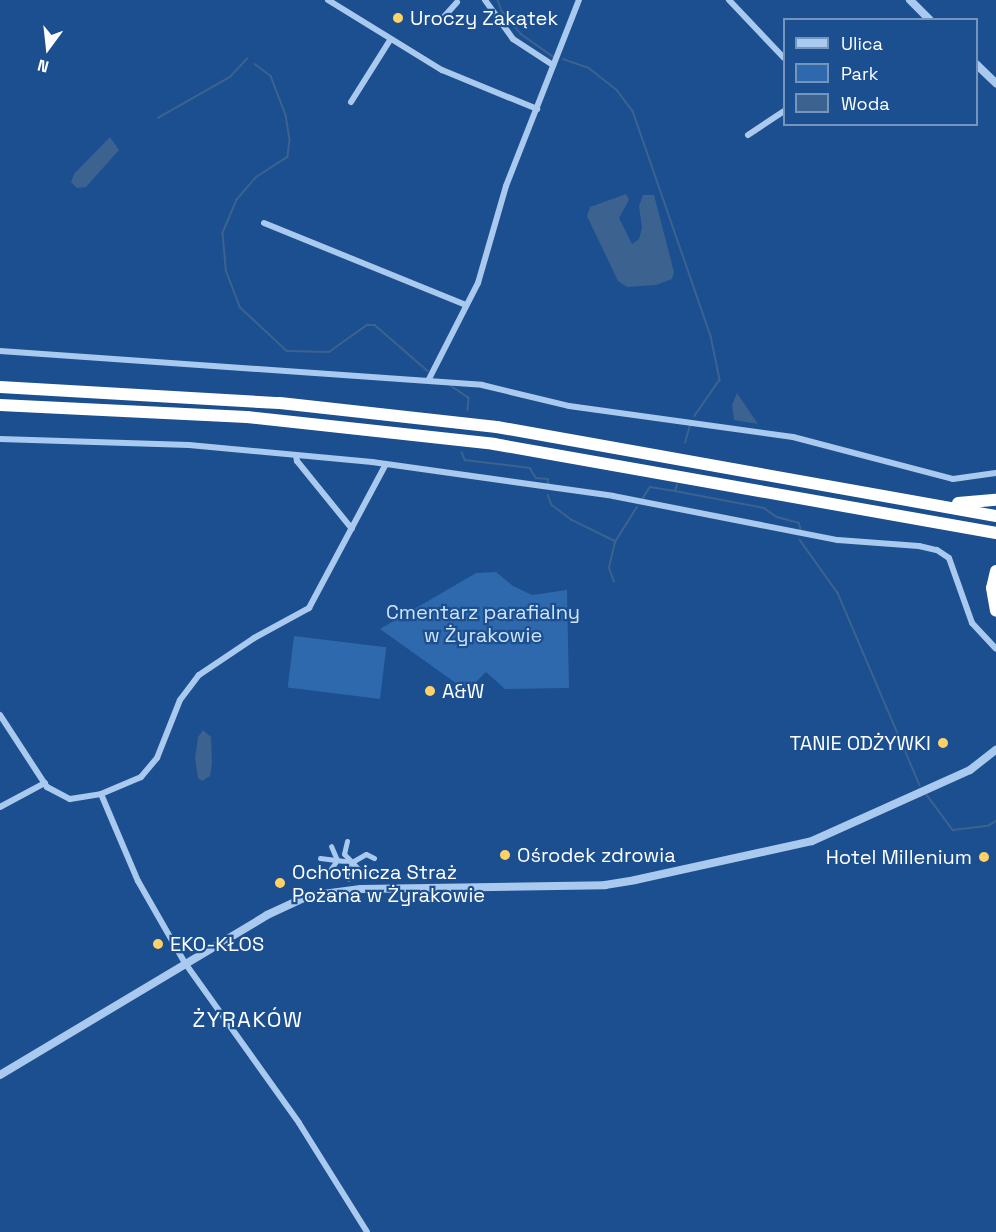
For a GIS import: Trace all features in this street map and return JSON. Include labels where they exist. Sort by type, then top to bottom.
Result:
[{"type":"highway","points":[[0,387],[196,396],[410,416],[641,450],[996,516]]},
{"type":"highway","points":[[0,405],[222,415],[402,433],[639,467],[996,533]]},
{"type":"highway","points":[[914,500],[973,503],[996,500]]},
{"type":"highway","points":[[996,571],[992,588],[996,611]]},
{"type":"street","points":[[328,0],[442,70],[537,109]]},
{"type":"street","points":[[486,0],[513,39],[553,65]]},
{"type":"street","points":[[429,379],[486,260],[506,186],[579,0]]},
{"type":"street","points":[[729,0],[783,57]]},
{"type":"street","points":[[910,0],[928,18]]},
{"type":"street","points":[[441,20],[457,1]]},
{"type":"street","points":[[351,102],[390,40]]},
{"type":"street","points":[[978,66],[996,83]]},
{"type":"street","points":[[748,135],[783,112]]},
{"type":"street","points":[[264,223],[466,305]]},
{"type":"street","points":[[0,351],[363,378],[429,379],[525,393],[569,406],[793,437],[953,479],[996,473]]},
{"type":"street","points":[[0,439],[189,445],[386,464],[613,496],[838,540],[937,550],[946,554],[954,567],[972,623],[996,649]]},
{"type":"street","points":[[296,455],[297,462],[352,529]]},
{"type":"street","points":[[0,715],[45,783],[70,799],[101,794],[151,769],[180,700],[199,675],[254,638],[309,608],[386,464]]},
{"type":"street","points":[[0,1075],[267,915],[315,894],[361,889],[605,885],[799,844],[970,770],[996,750]]},
{"type":"street","points":[[0,807],[45,783]]},
{"type":"street","points":[[101,794],[138,881],[185,963],[299,1123],[367,1232]]},
{"type":"street","points":[[346,841],[344,854],[352,862],[361,872],[373,873],[375,857],[362,855],[352,862],[348,879]]},
{"type":"street","points":[[331,846],[338,860]]},
{"type":"street","points":[[320,858],[352,862]]},
{"type":"street","points":[[327,873],[338,860]]},
{"type":"green space","name":"Cmentarz parafialny w Żyrakowie","points":[[496,572],[513,586],[532,595],[567,590],[569,688],[505,689],[486,672],[467,691],[380,629],[476,573]]},
{"type":"green space","points":[[294,636],[386,647],[380,699],[288,688]]},
{"type":"water","points":[[110,137],[119,150],[86,187],[77,188],[71,182],[74,174]]},
{"type":"water","points":[[626,194],[629,200],[619,218],[632,244],[639,239],[642,228],[639,206],[643,195],[654,195],[674,272],[672,279],[656,285],[627,287],[618,281],[587,216],[590,207]]},
{"type":"water","points":[[737,393],[758,424],[734,420],[732,405]]},
{"type":"water","points":[[203,730],[211,737],[212,763],[210,776],[202,781],[198,778],[195,758],[198,737]]},
{"type":"waterway","points":[[498,0],[502,11],[521,34],[553,56]]},
{"type":"waterway","points":[[158,118],[230,77],[247,59]]},
{"type":"waterway","points":[[563,59],[589,68],[617,90],[633,111],[711,336],[720,380],[695,416]]},
{"type":"waterway","points":[[255,64],[271,76],[286,115],[290,140],[288,157],[256,178],[237,200],[223,233],[226,270],[240,307],[287,351],[329,352],[367,325],[375,325],[428,371]]},
{"type":"waterway","points":[[450,385],[469,398],[468,410]]},
{"type":"waterway","points":[[685,443],[690,425]]},
{"type":"waterway","points":[[462,452],[465,460],[530,468],[536,478],[548,479],[549,486]]},
{"type":"waterway","points":[[643,498],[650,487],[675,491],[677,485]]},
{"type":"waterway","points":[[675,491],[764,508],[777,517],[799,523],[801,529]]},
{"type":"waterway","points":[[548,495],[552,505],[572,520],[615,541]]},
{"type":"waterway","points":[[614,582],[609,568],[615,542],[637,507]]},
{"type":"waterway","points":[[800,540],[838,593],[920,785]]},
{"type":"waterway","points":[[927,795],[953,830],[988,826],[996,821]]},
{"type":"place","name":"Uroczy Zakątek","points":[[398,18]]},
{"type":"place","name":"A&W","points":[[430,691]]},
{"type":"place","name":"TANIE ODŻYWKI","points":[[943,743]]},
{"type":"place","name":"Ośrodek zdrowia","points":[[505,855]]},
{"type":"place","name":"Hotel Millenium","points":[[984,857]]},
{"type":"place","name":"Ochotnicza Straż Pożana w Żyrakowie","points":[[280,883]]},
{"type":"place","name":"EKO-KŁOS","points":[[158,944]]},
{"type":"district","name":"ŻYRAKÓW","points":[[248,1020]]}]
